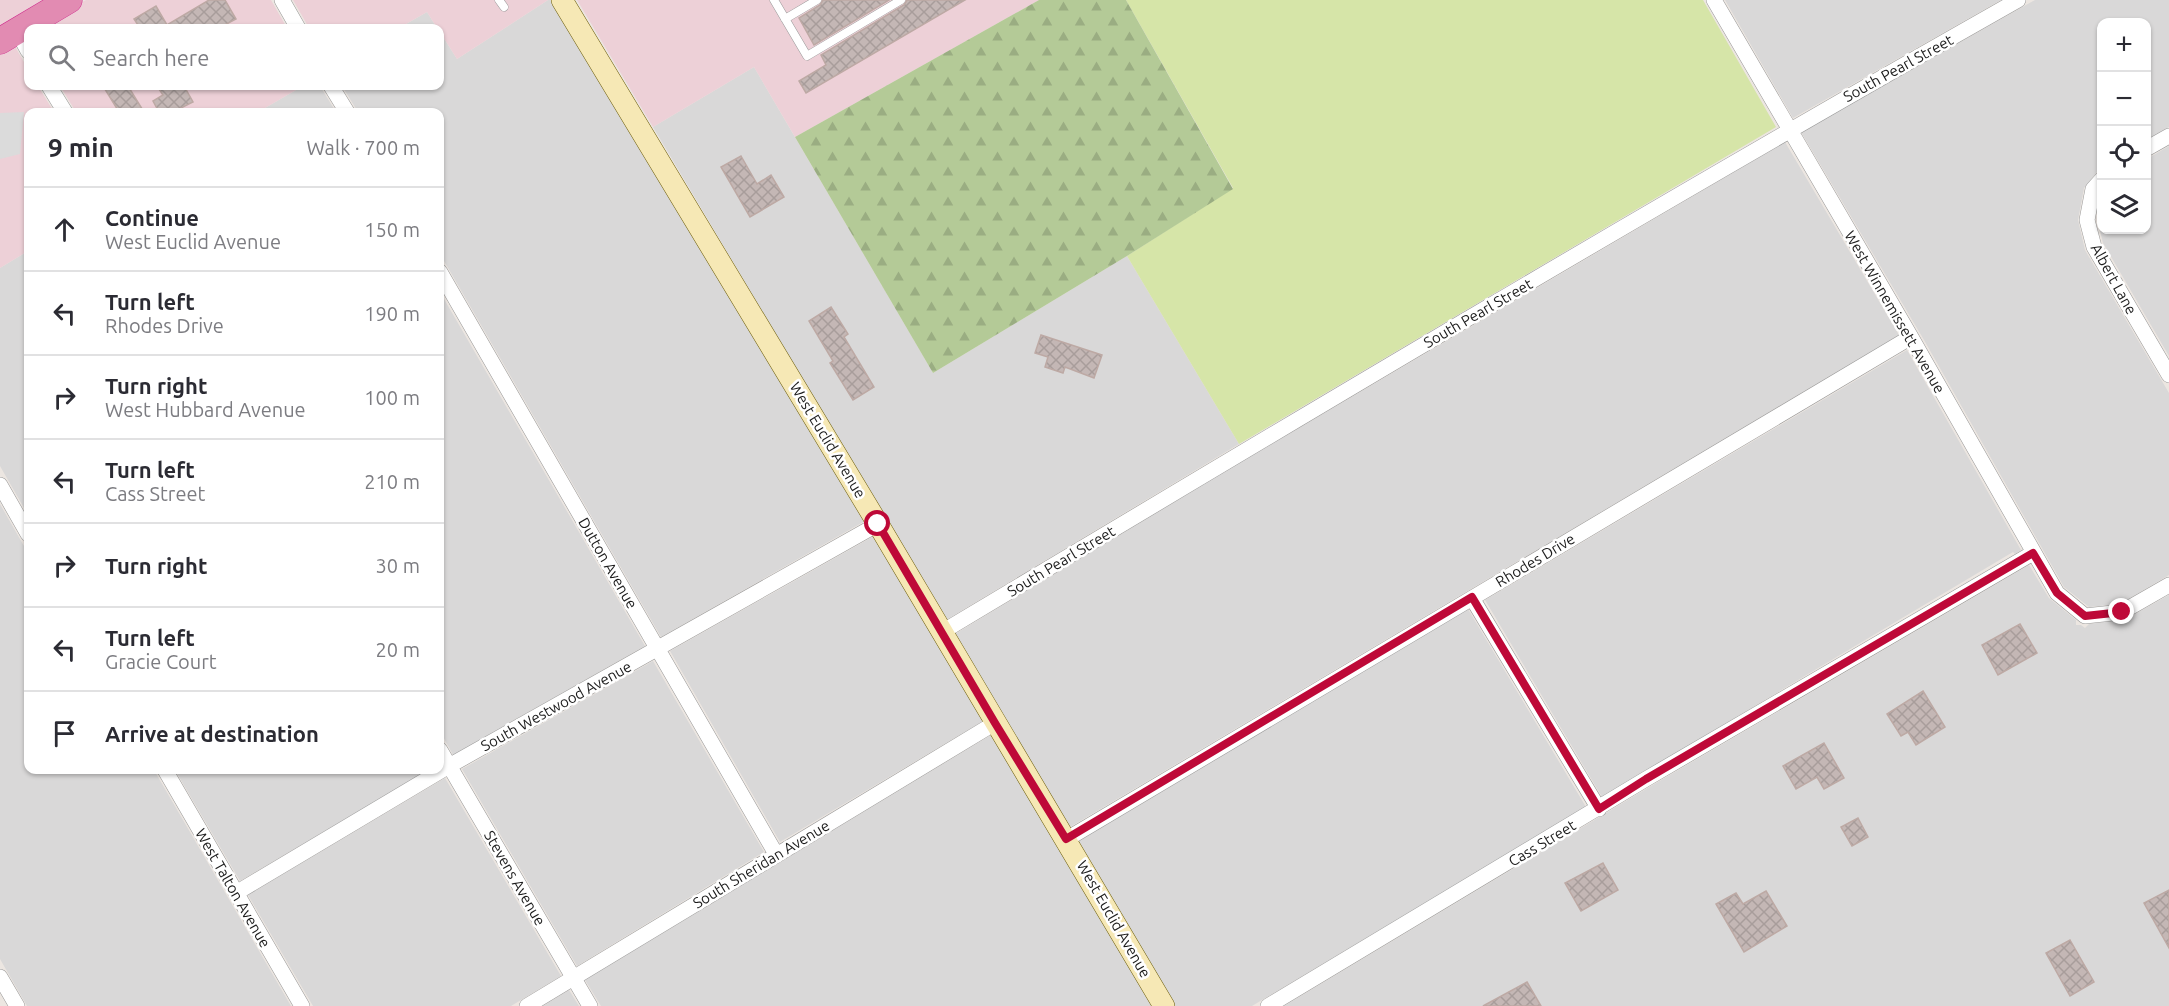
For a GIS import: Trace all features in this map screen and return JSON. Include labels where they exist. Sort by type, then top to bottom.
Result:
[{"type":"highway","points":[[37,24],[69,0]]},
{"type":"street","points":[[282,0],[296,24]]},
{"type":"street","name":"West Euclid Avenue","points":[[562,0],[878,524],[1164,1006]]},
{"type":"street","name":"West Winnemissett Avenue","points":[[1714,0],[2057,593],[2085,616],[2122,612],[2169,585]]},
{"type":"street","name":"South Pearl Street","points":[[942,632],[1252,446],[1789,130],[2018,0]]},
{"type":"street","points":[[51,90],[63,108]]},
{"type":"street","points":[[333,90],[345,108]]},
{"type":"street","points":[[2151,146],[2169,136]]},
{"type":"street","name":"Albert Lane","points":[[2101,180],[2093,189],[2087,220],[2094,247],[2169,375]]},
{"type":"street","name":"Dutton Avenue","points":[[444,280],[776,854]]},
{"type":"street","name":"Rhodes Drive","points":[[1066,839],[1911,338]]},
{"type":"street","points":[[0,485],[24,527]]},
{"type":"street","name":"South Westwood Avenue","points":[[444,769],[878,524]]},
{"type":"street","name":"Cass Street","points":[[1268,1006],[1646,779],[2033,553]]},
{"type":"street","points":[[1472,597],[1599,809]]},
{"type":"street","name":"South Sheridan Avenue","points":[[527,1006],[995,723]]},
{"type":"street","name":"Stevens Avenue","points":[[444,757],[590,1006]]},
{"type":"street","name":"West Talton Avenue","points":[[167,774],[302,1006]]},
{"type":"street","name":"South Westwood Avenue","points":[[236,893],[436,774]]},
{"type":"street","points":[[0,977],[17,1006]]},
{"type":"lane","points":[[774,0],[807,56],[902,0]]},
{"type":"lane","points":[[785,19],[817,0]]},
{"type":"shaded area","points":[[0,0],[53,0],[0,31]]},
{"type":"shaded area","points":[[86,0],[271,0],[285,24],[44,24]]},
{"type":"shaded area","points":[[293,0],[548,0],[457,59],[444,38],[444,24],[434,24],[427,12],[406,24],[307,24]]},
{"type":"shaded area","points":[[548,0],[555,0],[865,521],[661,637],[444,261],[444,108],[356,108],[344,90],[444,90],[444,38],[457,59]]},
{"type":"shaded area","points":[[577,0],[1039,0],[795,137],[754,67],[653,127]]},
{"type":"shaded area","points":[[1725,0],[2001,0],[1793,118]]},
{"type":"shaded area","points":[[2035,0],[2169,0],[2169,127],[2151,137],[2151,18],[2097,18],[2097,172],[2084,188],[2078,220],[2085,250],[2169,393],[2169,575],[2120,604],[2089,607],[2064,587],[1924,340],[1801,132]]},
{"type":"shaded area","points":[[427,12],[434,24],[406,24]]},
{"type":"shaded area","points":[[13,43],[24,62],[24,90],[40,90],[52,108],[24,108],[24,253],[0,268],[0,50]]},
{"type":"shaded area","points":[[754,67],[933,373],[1127,256],[1239,444],[946,620],[653,127]]},
{"type":"shaded area","points":[[62,90],[296,90],[265,108],[74,108]]},
{"type":"shaded area","points":[[296,90],[322,90],[334,108],[265,108]]},
{"type":"shaded area","points":[[24,112],[20,154],[0,159],[0,113]]},
{"type":"shaded area","points":[[1785,142],[1899,335],[1070,827],[955,634],[1246,459]]},
{"type":"shaded area","points":[[2169,146],[2169,356],[2103,243],[2101,234],[2151,234],[2151,157]]},
{"type":"shaded area","points":[[24,253],[24,508],[0,466],[0,268]]},
{"type":"shaded area","points":[[444,299],[645,646],[453,755],[444,738]]},
{"type":"shaded area","points":[[1907,350],[2021,550],[2015,554],[2013,552],[1602,797],[1485,600]]},
{"type":"shaded area","points":[[0,504],[24,546],[24,774],[156,774],[291,1006],[27,1006],[0,959]]},
{"type":"shaded area","points":[[874,536],[983,721],[780,842],[670,651]]},
{"type":"shaded area","points":[[2029,565],[2049,598],[2076,620],[2076,625],[2085,628],[2089,624],[2126,619],[2169,595],[2169,1006],[1284,1006],[1651,786]]},
{"type":"shaded area","points":[[1468,609],[1586,807],[1252,1006],[1175,1006],[1079,841]]},
{"type":"shaded area","points":[[653,661],[764,852],[577,966],[462,769]]},
{"type":"shaded area","points":[[991,735],[1153,1006],[601,1006],[585,980]]},
{"type":"shaded area","points":[[177,774],[421,774],[240,881]]},
{"type":"shaded area","points":[[445,778],[561,976],[511,1006],[313,1006],[248,895]]},
{"type":"shaded area","points":[[569,990],[579,1006],[543,1006]]},
{"type":"green space","points":[[1039,0],[1126,0],[1233,189],[933,373],[795,137]]},
{"type":"green space","points":[[1126,0],[1703,0],[1776,127],[1239,444],[1127,256],[1233,188]]},
{"type":"building","points":[[209,0],[225,0],[236,19],[227,24],[169,24]]},
{"type":"building","points":[[823,0],[889,0],[814,45],[799,18],[820,5]]},
{"type":"building","points":[[907,0],[965,0],[806,93],[799,81],[826,65],[821,55],[904,5]]},
{"type":"building","points":[[156,6],[166,24],[137,24],[134,19]]},
{"type":"building","points":[[105,90],[130,90],[142,108],[117,108]]},
{"type":"building","points":[[160,90],[186,90],[193,102],[181,108],[157,108],[153,101],[163,95]]},
{"type":"building","points":[[741,156],[757,184],[771,175],[784,197],[750,217],[721,167]]},
{"type":"building","points":[[831,307],[848,334],[844,337],[874,387],[853,400],[830,363],[833,361],[809,321]]},
{"type":"building","points":[[1041,335],[1102,355],[1094,378],[1065,367],[1063,373],[1045,367],[1048,357],[1035,353]]},
{"type":"building","points":[[2020,624],[2037,653],[1998,675],[1982,645]]},
{"type":"building","points":[[1923,691],[1945,727],[1916,745],[1908,732],[1901,736],[1887,714]]},
{"type":"building","points":[[1824,743],[1844,778],[1824,789],[1817,777],[1796,789],[1783,766]]},
{"type":"building","points":[[1858,818],[1868,837],[1852,846],[1841,827]]},
{"type":"building","points":[[1603,863],[1618,890],[1581,911],[1565,883]]},
{"type":"building","points":[[2169,890],[2169,948],[2144,903]]},
{"type":"building","points":[[1766,891],[1787,926],[1744,952],[1716,904],[1736,893],[1743,904]]},
{"type":"building","points":[[2070,940],[2094,982],[2070,996],[2046,953]]},
{"type":"building","points":[[1527,982],[1541,1006],[1483,1006]]},
{"type":"route","points":[[878,524],[1066,839],[1472,597],[1599,809],[1646,779],[2033,553],[2057,593],[2085,616],[2122,612]]}]
